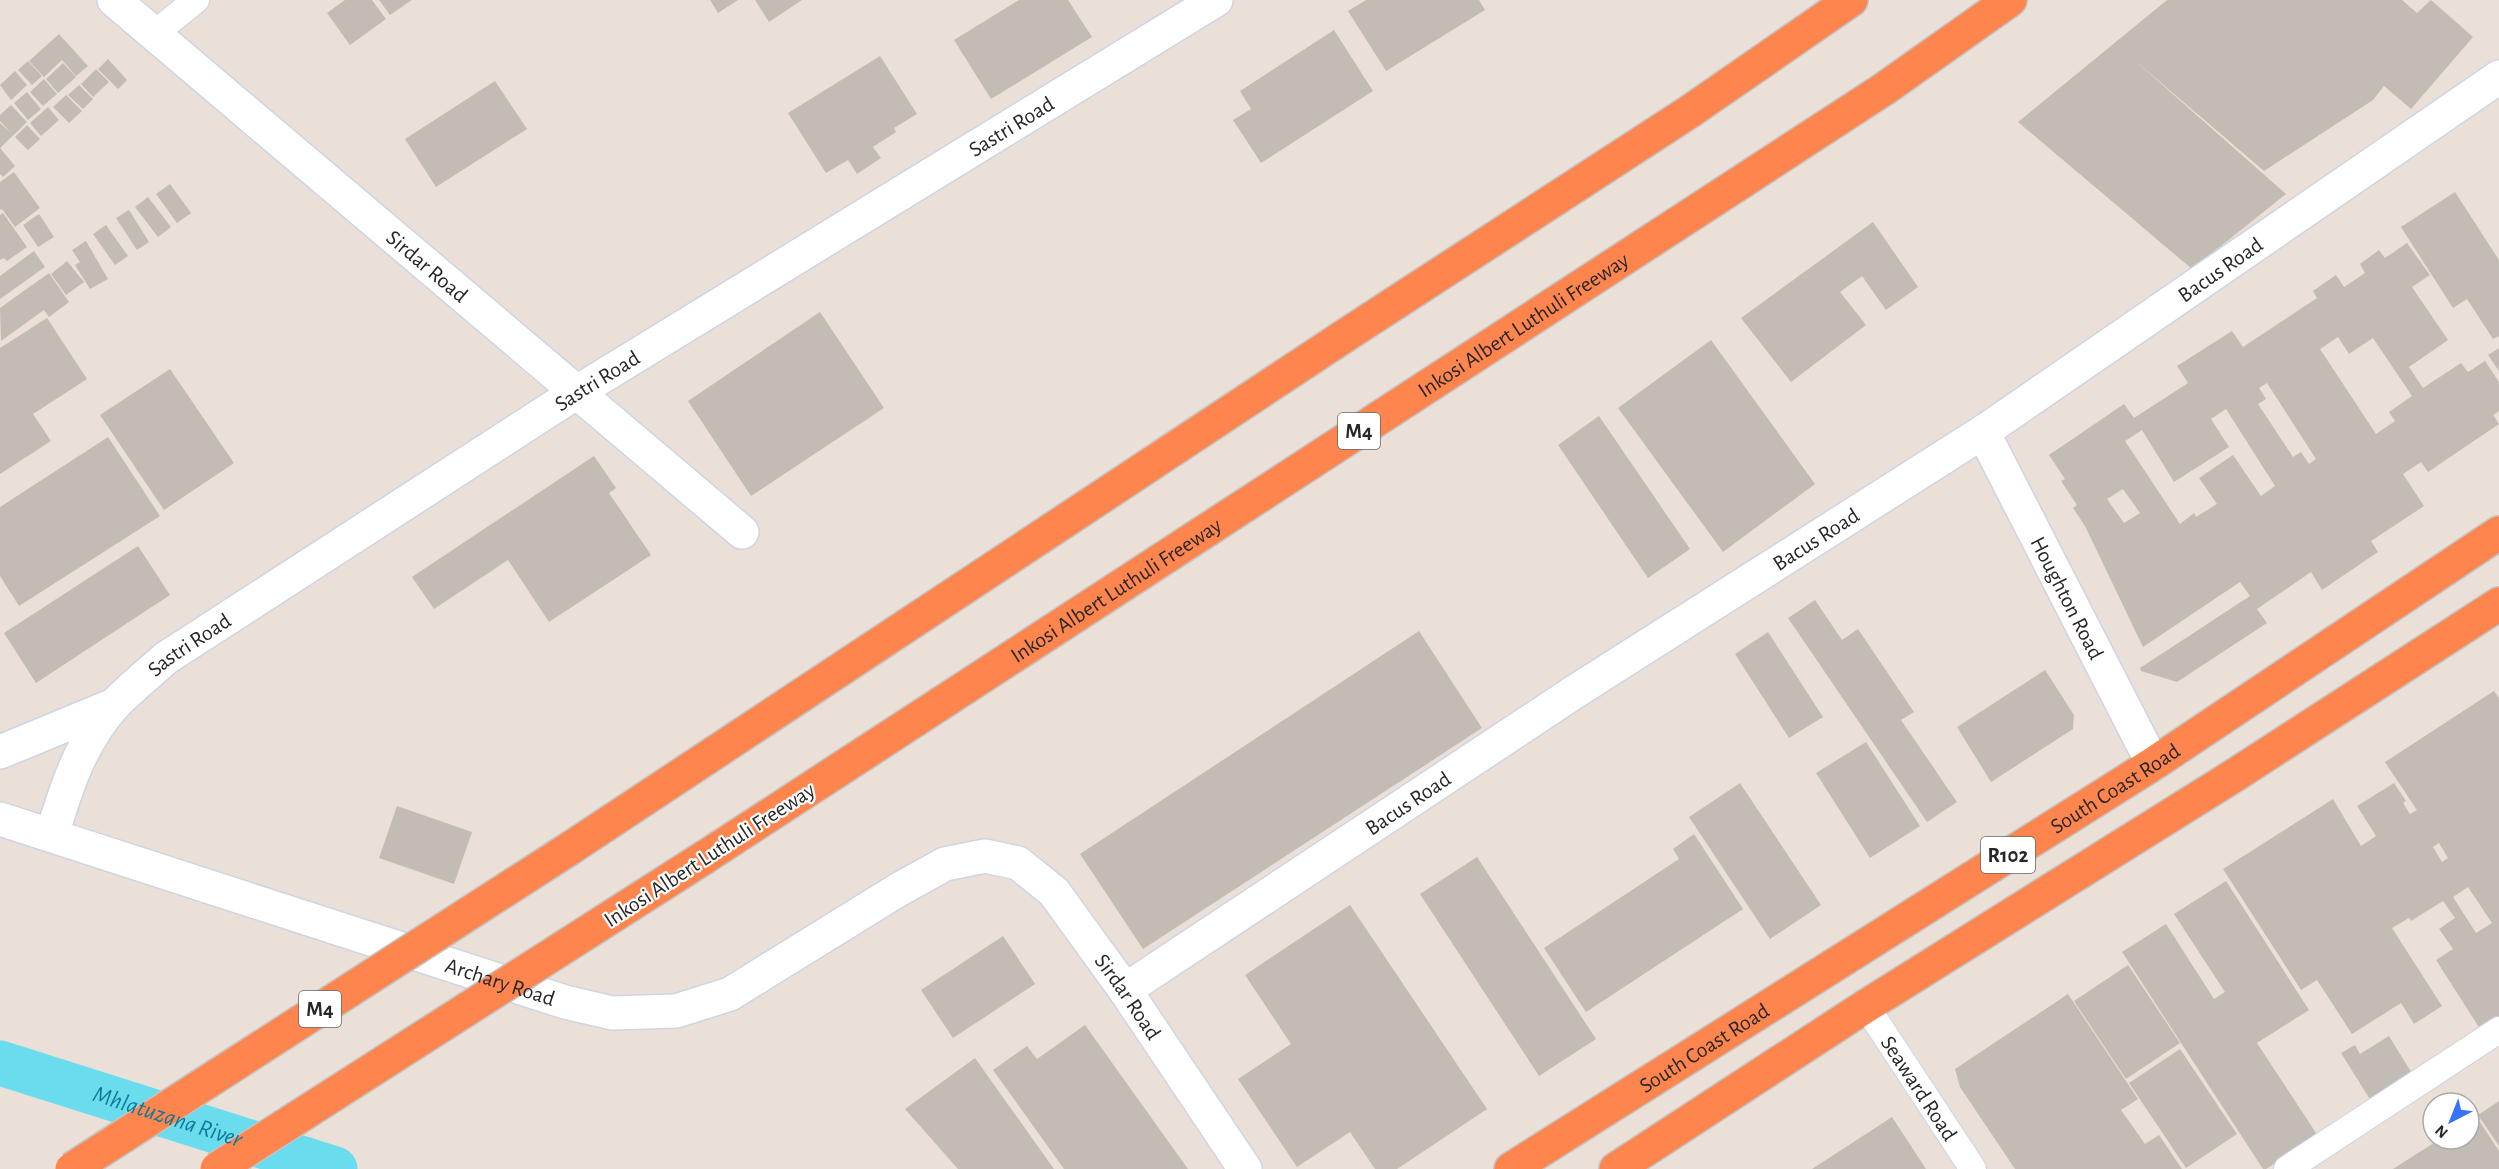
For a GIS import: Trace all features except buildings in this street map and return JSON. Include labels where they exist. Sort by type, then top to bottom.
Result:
[{"type":"highway","name":"M4","points":[[72,1169],[569,849],[1346,335],[1689,112],[1851,0]]},
{"type":"highway","name":"Inkosi Albert Luthuli Freeway","points":[[217,1169],[705,857],[1884,89],[2010,0]]},
{"type":"highway","name":"South Coast Road","points":[[1511,1169],[2153,764],[2499,533]]},
{"type":"highway","name":"R102","points":[[1616,1169],[1866,1006],[2235,776],[2499,604]]},
{"type":"street","name":"Sirdar Road","points":[[114,0],[742,532]]},
{"type":"street","name":"Sastri Road","points":[[52,836],[65,790],[84,746],[114,705],[166,658],[577,392],[1216,0]]},
{"type":"street","name":"Bacus Road","points":[[1125,990],[1576,691],[1983,432],[2499,76]]},
{"type":"street","name":"Houghton Road","points":[[1983,432],[2153,764]]},
{"type":"street","points":[[0,752],[114,705]]},
{"type":"street","name":"Archary Road","points":[[0,819],[565,1002],[612,1013],[676,1011],[730,994],[898,890],[945,864],[985,856]]},
{"type":"street","name":"Sirdar Road","points":[[985,856],[1018,864],[1054,892],[1125,990],[1245,1169]]},
{"type":"lane","points":[[154,34],[196,0]]},
{"type":"lane","name":"Seaward Road","points":[[1866,1006],[1973,1169]]},
{"type":"lane","points":[[2287,1169],[2499,1030]]},
{"type":"waterway","name":"Mhlatuzana River","points":[[0,1063],[335,1169]]}]
